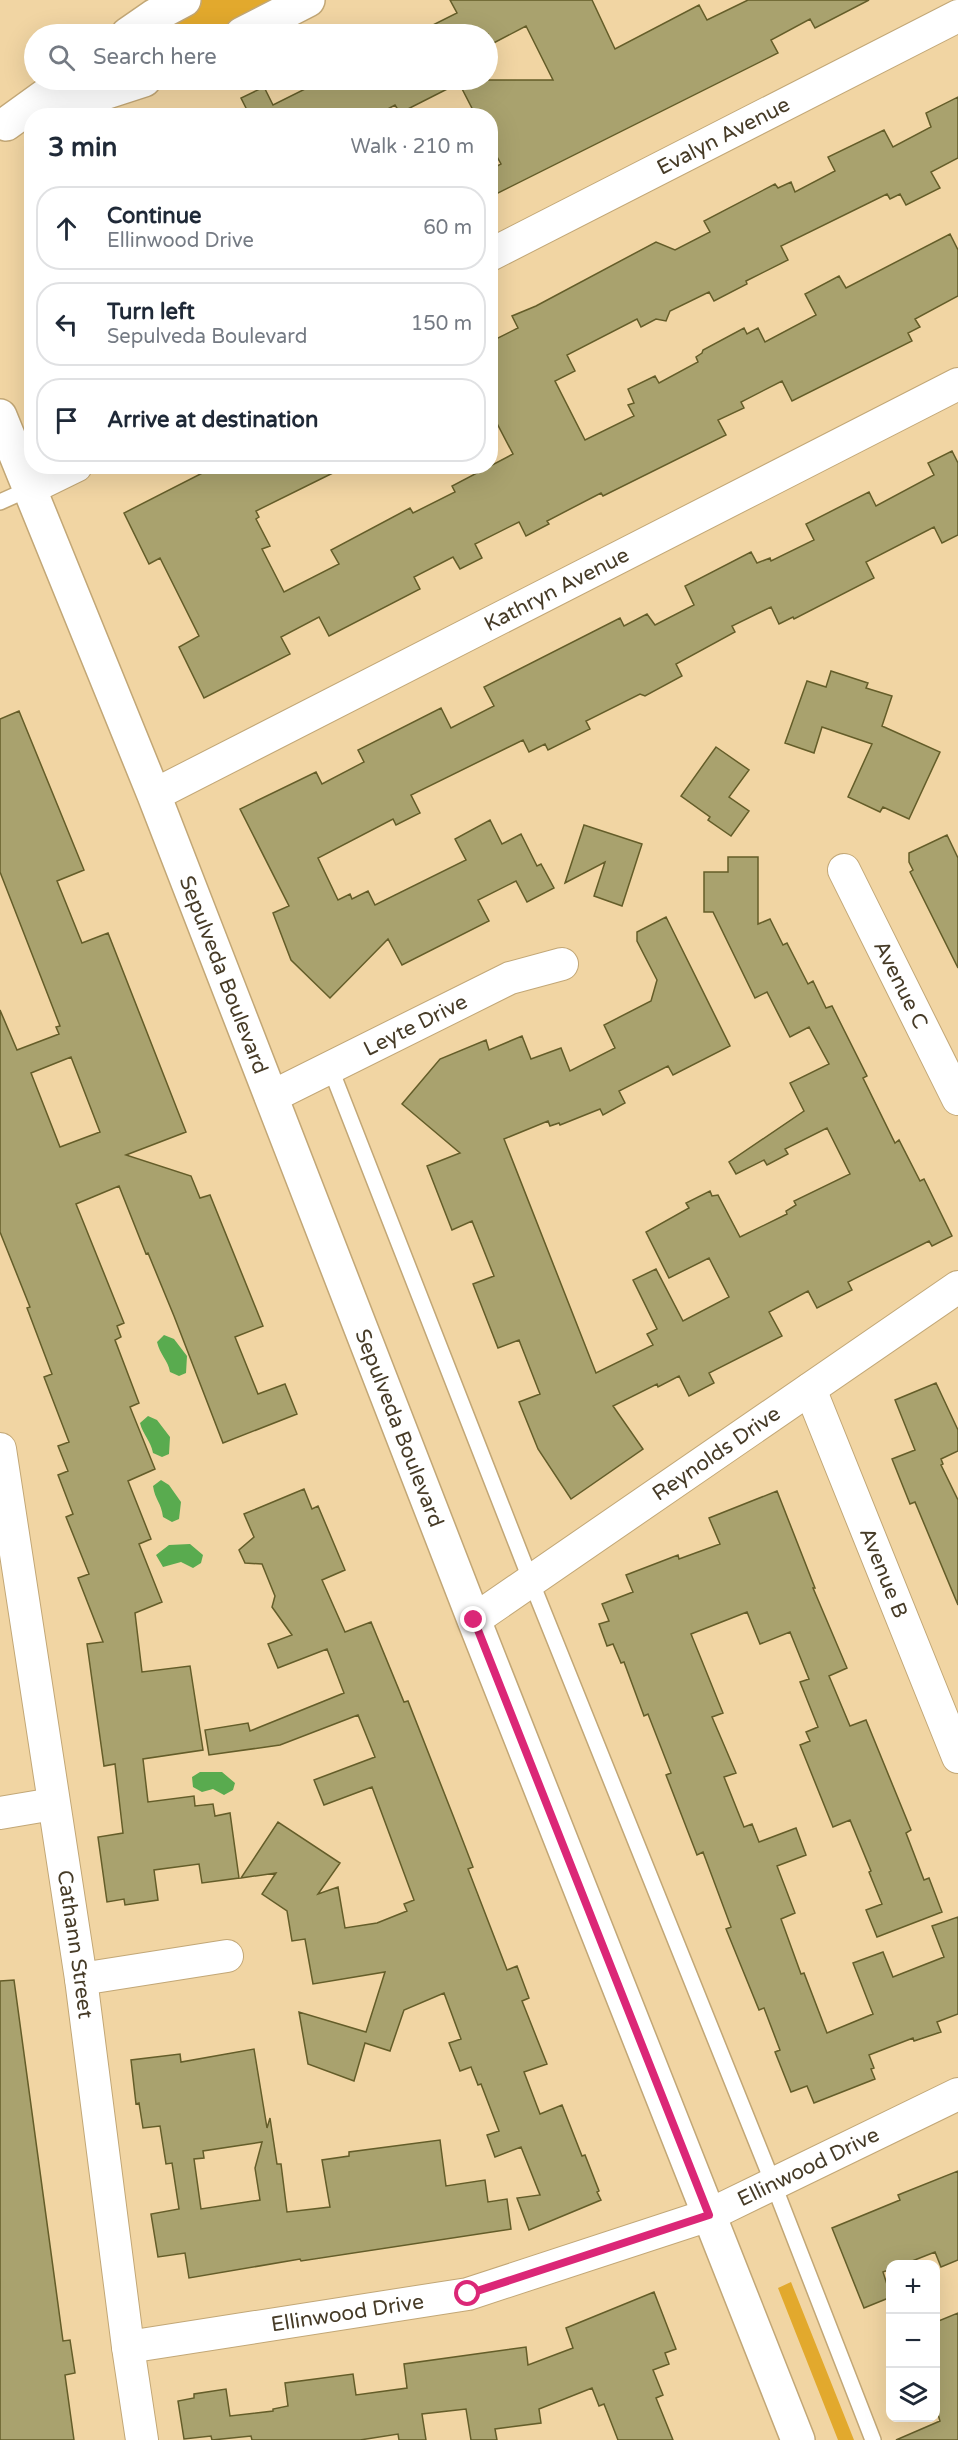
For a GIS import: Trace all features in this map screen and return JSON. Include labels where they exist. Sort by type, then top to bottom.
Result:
[{"type":"main road","points":[[142,24],[184,0]]},
{"type":"main road","points":[[261,24],[308,0]]},
{"type":"main road","points":[[34,108],[55,90]]},
{"type":"main road","points":[[58,108],[113,90]]},
{"type":"main road","name":"Sepulveda Boulevard","points":[[0,416],[14,495],[154,795],[273,1096],[474,1620],[798,2440]]},
{"type":"street","name":"Evalyn Avenue","points":[[498,251],[958,16]]},
{"type":"street","name":"Kathryn Avenue","points":[[154,795],[958,384]]},
{"type":"street","points":[[14,495],[59,474]]},
{"type":"street","name":"Avenue C","points":[[844,870],[958,1099]]},
{"type":"street","name":"Leyte Drive","points":[[273,1096],[510,978],[562,964]]},
{"type":"street","name":"Reynolds Drive","points":[[474,1620],[958,1287]]},
{"type":"street","name":"Avenue B","points":[[810,1389],[958,1757]]},
{"type":"street","name":"Cathann Street","points":[[0,1449],[81,1979],[142,2440]]},
{"type":"street","points":[[0,1813],[53,1804]]},
{"type":"street","points":[[81,1979],[227,1956]]},
{"type":"street","name":"Ellinwood Drive","points":[[128,2347],[468,2294],[709,2215],[958,2094]]},
{"type":"lane","points":[[330,1067],[531,1581],[773,2183],[873,2440]]},
{"type":"shaded area","points":[[184,0],[309,0],[262,24],[144,24]]},
{"type":"shaded area","points":[[164,1335],[174,1339],[187,1356],[186,1373],[179,1376],[170,1372],[157,1342]]},
{"type":"shaded area","points":[[148,1416],[157,1420],[170,1437],[169,1454],[162,1457],[153,1453],[140,1423]]},
{"type":"shaded area","points":[[161,1480],[169,1485],[181,1502],[179,1519],[172,1522],[163,1517],[154,1491],[153,1486]]},
{"type":"shaded area","points":[[190,1544],[203,1555],[201,1563],[193,1568],[181,1562],[163,1567],[156,1555],[169,1545]]},
{"type":"shaded area","points":[[200,1772],[222,1772],[235,1783],[233,1790],[224,1795],[213,1789],[202,1792],[193,1787],[192,1777]]},
{"type":"shaded area","points":[[791,2282],[854,2440],[838,2440],[778,2288]]},
{"type":"building","points":[[450,0],[592,0],[615,49],[699,5],[707,20],[748,0],[869,0],[815,28],[810,19],[771,40],[778,53],[498,193],[498,166],[501,164],[498,159],[498,108],[472,108],[463,90],[498,90],[498,80],[553,80],[526,26],[498,41],[498,24],[435,24],[457,13]]},
{"type":"building","points":[[258,90],[266,90],[273,105],[303,90],[445,90],[410,108],[397,108],[395,105],[390,108],[246,108],[241,98]]},
{"type":"building","points":[[958,97],[958,158],[931,172],[940,188],[906,205],[900,194],[890,199],[887,194],[781,246],[788,260],[746,281],[747,284],[714,301],[709,292],[670,311],[666,321],[656,319],[641,327],[637,319],[567,355],[575,371],[555,381],[585,440],[634,416],[628,405],[634,403],[628,389],[655,376],[659,383],[698,362],[696,357],[703,350],[744,328],[747,334],[758,328],[765,342],[816,315],[805,294],[839,276],[846,288],[950,234],[958,250],[958,296],[915,319],[920,327],[908,333],[912,341],[792,401],[782,381],[741,402],[744,408],[718,420],[726,435],[603,496],[601,493],[547,521],[549,524],[526,536],[519,522],[475,544],[482,558],[460,569],[453,557],[414,577],[420,589],[329,636],[319,617],[281,637],[290,654],[204,698],[179,647],[199,636],[160,558],[149,564],[124,513],[200,474],[331,474],[256,511],[259,517],[256,519],[270,546],[262,549],[284,592],[339,564],[331,550],[410,508],[413,513],[455,492],[452,486],[475,474],[498,474],[498,462],[513,454],[498,425],[498,338],[518,328],[512,316],[536,306],[656,242],[675,250],[710,232],[704,221],[775,184],[778,188],[791,182],[795,192],[835,171],[828,157],[884,130],[893,147],[931,127],[926,113]]},
{"type":"building","points":[[952,451],[958,463],[958,535],[942,543],[934,527],[866,562],[874,578],[794,619],[793,617],[779,624],[771,607],[732,626],[735,632],[676,664],[682,676],[645,696],[640,694],[586,721],[590,729],[548,750],[545,744],[529,752],[523,740],[411,795],[420,813],[396,825],[393,819],[318,858],[338,900],[350,894],[352,899],[368,891],[375,905],[466,860],[455,839],[490,820],[502,844],[521,834],[537,866],[541,864],[554,888],[527,902],[516,881],[478,900],[489,921],[402,965],[388,939],[330,998],[291,960],[273,913],[289,906],[240,809],[316,772],[322,784],[364,762],[358,750],[441,708],[451,728],[494,706],[484,687],[620,618],[624,626],[647,614],[655,625],[694,605],[685,586],[751,552],[757,563],[770,558],[771,561],[814,540],[806,524],[869,492],[876,506],[934,475],[928,463]]},
{"type":"building","points":[[831,671],[868,683],[866,688],[892,696],[882,726],[940,752],[909,819],[883,807],[880,812],[848,797],[872,744],[822,727],[814,753],[785,743],[807,681],[826,687]]},
{"type":"building","points":[[19,711],[84,870],[57,881],[82,943],[108,933],[186,1132],[126,1155],[191,1176],[200,1198],[210,1195],[263,1326],[235,1337],[258,1394],[285,1384],[297,1414],[223,1443],[174,1316],[119,1186],[76,1204],[124,1323],[117,1326],[121,1337],[115,1340],[139,1403],[130,1407],[155,1469],[128,1481],[151,1539],[139,1544],[162,1602],[135,1613],[142,1672],[190,1666],[203,1750],[143,1759],[148,1802],[194,1796],[195,1806],[213,1804],[215,1816],[230,1813],[239,1878],[202,1883],[199,1864],[154,1870],[158,1900],[125,1905],[124,1899],[107,1902],[98,1837],[123,1833],[115,1764],[104,1766],[87,1644],[103,1642],[78,1578],[89,1574],[66,1517],[73,1514],[58,1475],[68,1471],[58,1446],[69,1442],[44,1377],[52,1374],[27,1308],[30,1307],[0,1232],[0,1010],[17,1050],[59,1034],[56,1027],[60,1026],[0,872],[0,719]],"holes":[[[71,1057],[100,1132],[60,1147],[31,1073]]]},
{"type":"building","points":[[716,747],[749,770],[729,797],[749,811],[731,836],[708,820],[710,817],[681,796]]},
{"type":"building","points":[[584,825],[642,844],[622,906],[594,896],[605,862],[565,883]]},
{"type":"building","points":[[947,835],[958,858],[958,968],[910,872],[913,870],[909,862],[909,853]]},
{"type":"building","points":[[728,857],[758,857],[758,924],[770,919],[783,945],[787,943],[808,984],[813,981],[826,1008],[832,1006],[867,1076],[863,1078],[895,1143],[899,1140],[920,1181],[924,1179],[952,1236],[932,1246],[929,1241],[848,1282],[852,1290],[817,1308],[808,1291],[769,1312],[782,1336],[709,1373],[714,1383],[689,1396],[679,1376],[658,1387],[657,1384],[613,1406],[643,1449],[571,1499],[538,1449],[519,1402],[540,1394],[519,1340],[498,1348],[473,1284],[494,1276],[472,1221],[452,1230],[427,1166],[460,1153],[402,1104],[440,1059],[486,1040],[489,1050],[522,1036],[531,1059],[561,1048],[570,1071],[615,1048],[604,1025],[651,1001],[657,980],[637,941],[637,932],[666,917],[730,1046],[673,1075],[668,1066],[619,1091],[625,1103],[603,1115],[600,1109],[560,1125],[559,1123],[550,1126],[548,1121],[504,1139],[596,1373],[653,1345],[647,1334],[657,1329],[633,1280],[656,1269],[683,1321],[729,1297],[709,1258],[669,1278],[646,1232],[689,1208],[686,1203],[710,1191],[712,1196],[718,1195],[740,1237],[787,1214],[786,1211],[796,1205],[794,1201],[850,1174],[827,1128],[785,1149],[788,1154],[767,1165],[764,1160],[736,1174],[729,1162],[804,1111],[790,1083],[829,1064],[809,1027],[790,1037],[767,992],[755,998],[713,912],[704,912],[704,872],[728,872]]},
{"type":"building","points":[[936,1383],[958,1430],[958,1451],[941,1459],[943,1464],[941,1465],[958,1500],[958,1605],[915,1502],[910,1504],[892,1459],[915,1450],[895,1400]]},
{"type":"building","points":[[304,1489],[312,1509],[318,1506],[345,1570],[322,1580],[345,1632],[371,1622],[404,1702],[408,1701],[454,1818],[473,1867],[468,1869],[507,1970],[517,1966],[529,1998],[522,2001],[547,2064],[524,2072],[540,2114],[562,2105],[599,2191],[597,2192],[601,2200],[529,2230],[517,2198],[540,2195],[521,2147],[495,2157],[487,2135],[499,2131],[481,2084],[478,2085],[471,2067],[460,2071],[449,2043],[461,2039],[444,1993],[404,2010],[390,2051],[365,2043],[354,2081],[308,2064],[299,2012],[366,2032],[385,1972],[313,1984],[305,1939],[292,1941],[287,1911],[262,1894],[276,1873],[241,1878],[278,1822],[340,1863],[318,1894],[338,1887],[345,1928],[377,1923],[407,1911],[404,1904],[414,1900],[372,1787],[324,1805],[314,1780],[375,1757],[358,1715],[280,1745],[209,1755],[205,1730],[248,1723],[250,1731],[344,1693],[327,1649],[278,1668],[268,1644],[292,1635],[272,1607],[275,1596],[262,1564],[245,1563],[239,1550],[254,1537],[244,1514]]},
{"type":"building","points":[[777,1491],[815,1588],[813,1588],[847,1668],[829,1676],[850,1726],[866,1720],[911,1830],[906,1833],[924,1880],[929,1878],[942,1912],[877,1937],[866,1910],[882,1904],[869,1872],[871,1871],[850,1820],[833,1827],[800,1745],[810,1741],[806,1732],[818,1727],[800,1682],[809,1679],[790,1632],[760,1644],[747,1612],[691,1634],[723,1713],[712,1717],[736,1773],[724,1777],[744,1827],[752,1824],[759,1842],[796,1828],[806,1855],[777,1866],[795,1913],[781,1919],[801,1974],[804,1973],[827,2033],[873,2014],[853,1963],[883,1952],[893,1977],[944,1957],[932,1926],[958,1917],[958,2014],[937,2022],[941,2032],[914,2041],[913,2038],[869,2055],[875,2079],[814,2103],[807,2086],[791,2092],[775,2052],[780,2050],[764,2008],[759,2010],[726,1929],[731,1927],[703,1852],[697,1855],[666,1775],[671,1773],[648,1714],[644,1716],[624,1662],[621,1663],[613,1644],[607,1646],[599,1624],[609,1621],[602,1604],[633,1592],[626,1575],[678,1555],[679,1559],[720,1544],[709,1518]]},
{"type":"building","points":[[14,1980],[63,2341],[70,2340],[75,2373],[65,2375],[74,2440],[0,2440],[0,1981]]},
{"type":"building","points":[[254,2049],[267,2128],[270,2118],[277,2164],[281,2164],[287,2212],[330,2207],[322,2160],[349,2156],[349,2152],[440,2140],[446,2186],[485,2180],[488,2202],[507,2199],[511,2229],[301,2261],[300,2259],[189,2278],[185,2253],[158,2257],[151,2214],[179,2209],[172,2163],[166,2164],[160,2126],[143,2128],[139,2103],[136,2104],[131,2060],[180,2054],[181,2062]],"holes":[[[262,2142],[255,2168],[260,2200],[201,2209],[194,2159],[204,2158],[203,2151]]]},
{"type":"building","points":[[958,2171],[958,2260],[941,2267],[935,2252],[915,2260],[886,2260],[886,2271],[883,2272],[886,2281],[886,2299],[864,2308],[832,2228],[900,2200],[898,2195]]},
{"type":"building","points":[[654,2292],[676,2349],[665,2353],[669,2364],[653,2370],[663,2395],[656,2398],[673,2440],[618,2440],[604,2404],[599,2406],[592,2388],[539,2409],[541,2423],[495,2429],[497,2440],[471,2440],[466,2409],[422,2414],[426,2440],[399,2440],[398,2434],[360,2440],[252,2440],[251,2436],[212,2440],[211,2436],[184,2439],[178,2401],[194,2398],[194,2394],[226,2389],[230,2416],[273,2411],[273,2409],[288,2406],[285,2383],[353,2374],[356,2395],[407,2388],[404,2364],[526,2347],[528,2365],[573,2348],[566,2328]]},
{"type":"building","points":[[958,2313],[958,2440],[896,2440],[940,2422],[940,2320]]},
{"type":"route","points":[[468,2294],[709,2215],[474,1620]]}]
